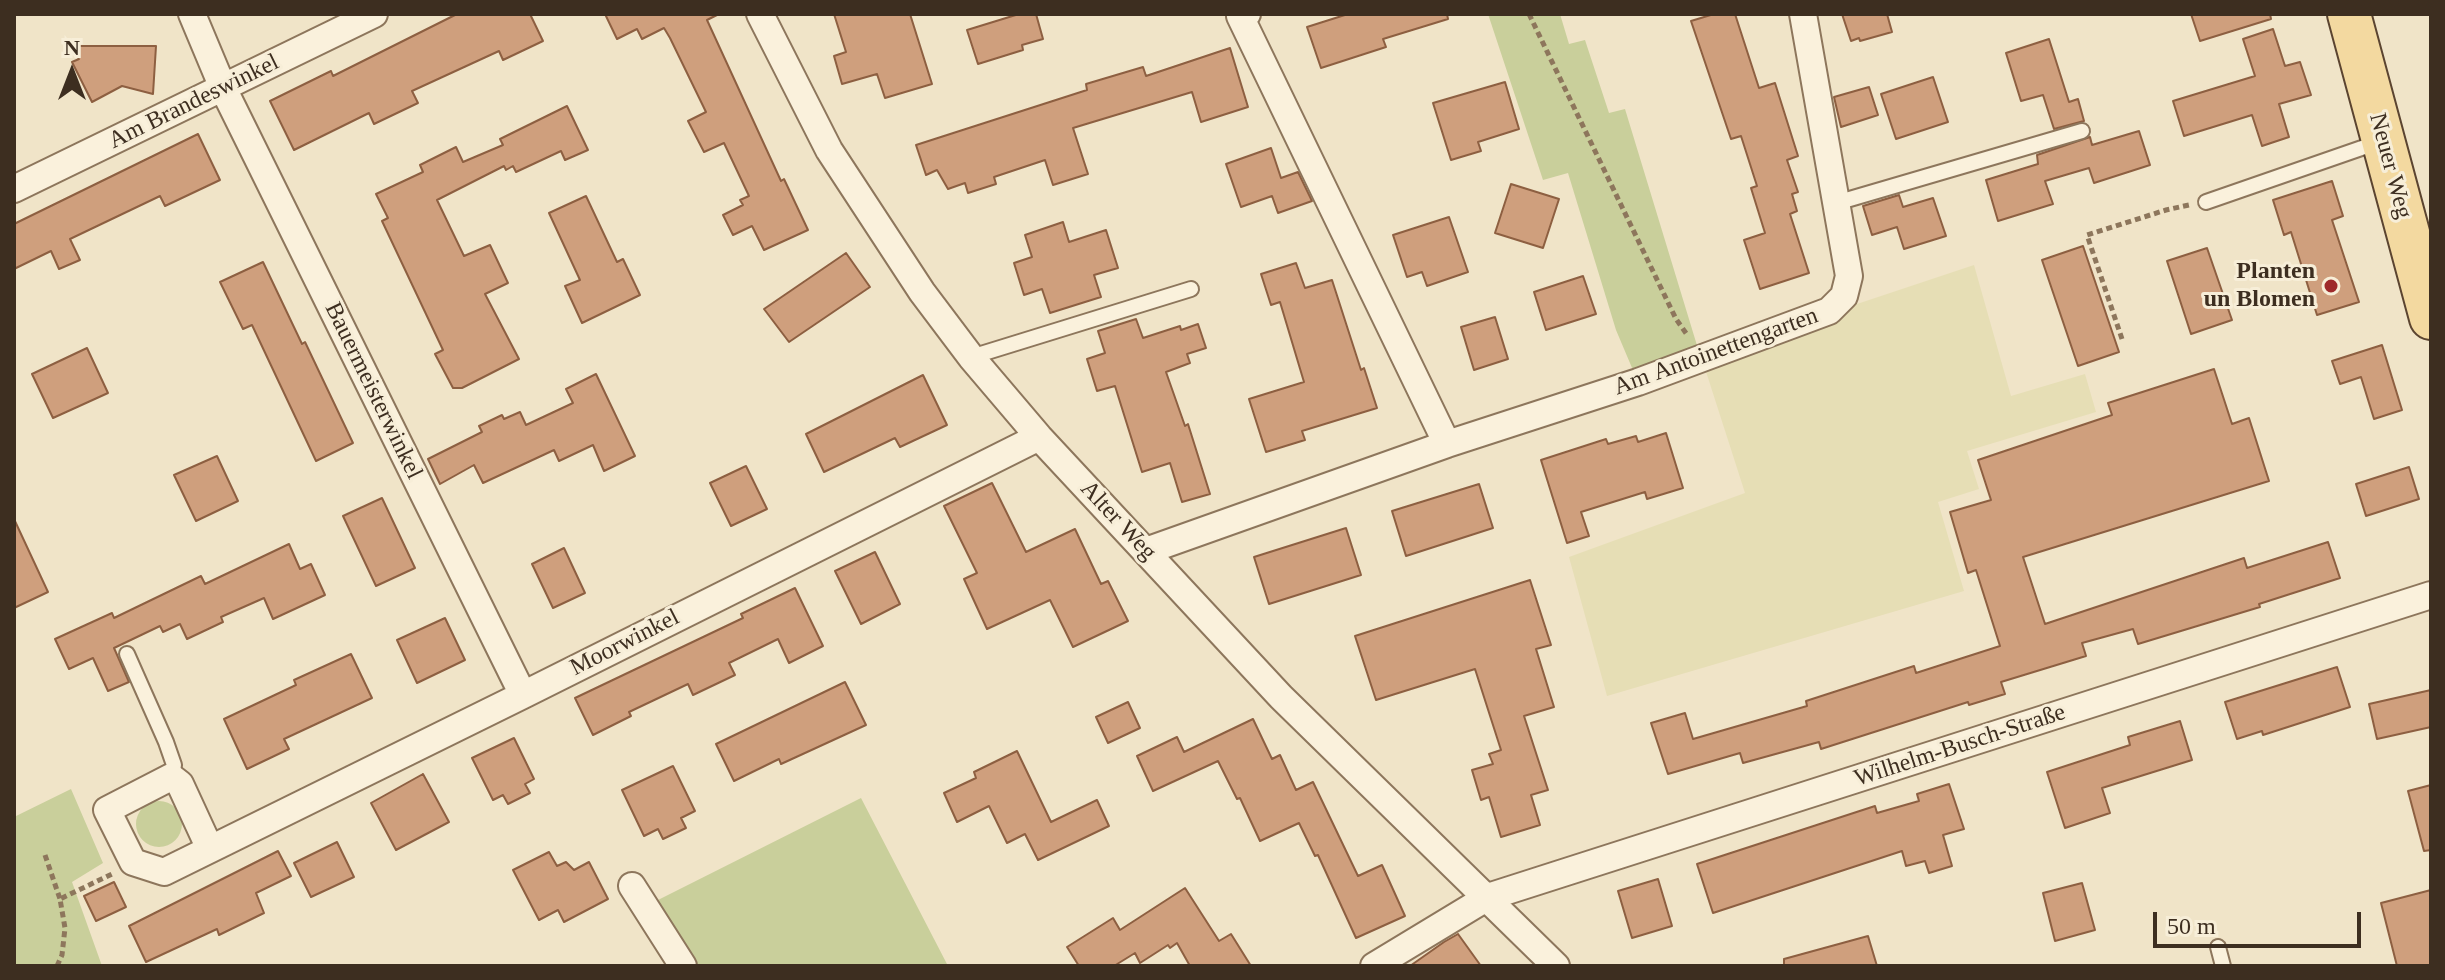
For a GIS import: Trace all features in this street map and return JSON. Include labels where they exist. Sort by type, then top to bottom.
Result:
[{"type":"main road","name":"Neuer Weg","points":[[2349,14],[2431,318]]},
{"type":"street","name":"Bauermeisterwinkel","points":[[192,14],[223,88],[523,695]]},
{"type":"street","name":"Am Brandeswinkel","points":[[14,189],[374,14]]},
{"type":"street","name":"Alter Weg","points":[[760,14],[829,150],[922,292],[971,357],[1039,437],[1281,697],[1556,966]]},
{"type":"street","points":[[1247,14],[1240,16],[1447,444]]},
{"type":"street","name":"Am Antoinettengarten","points":[[1146,551],[1447,444],[1638,382],[1701,356],[1829,311],[1844,296],[1849,276],[1803,14]]},
{"type":"street","name":"Moorwinkel","points":[[133,862],[164,872],[1039,437]]},
{"type":"street","name":"Wilhelm-Busch-Straße","points":[[1374,966],[1488,897],[2431,595]]},
{"type":"street","points":[[133,862],[107,810],[171,777],[180,784],[210,849]]},
{"type":"street","points":[[632,886],[683,966]]},
{"type":"lane","points":[[1836,203],[2082,131]]},
{"type":"lane","points":[[2206,202],[2383,141]]},
{"type":"lane","points":[[971,357],[1191,289]]},
{"type":"lane","points":[[127,654],[166,742],[174,765],[171,777]]},
{"type":"lane","points":[[2218,947],[2223,966]]},
{"type":"path","points":[[1529,14],[1676,319],[1701,356]]},
{"type":"path","points":[[2122,339],[2087,235],[2166,210],[2206,202]]},
{"type":"path","points":[[45,855],[60,899],[65,928],[62,955],[57,966]]},
{"type":"path","points":[[60,899],[133,862]]},
{"type":"shaded area","points":[[1974,265],[2011,396],[2085,374],[2096,412],[1967,451],[1979,489],[1938,502],[1964,591],[1607,696],[1569,557],[1745,493],[1701,356]]},
{"type":"green space","points":[[1488,14],[1560,14],[1569,44],[1585,40],[1609,113],[1625,109],[1699,352],[1638,382],[1616,330],[1568,173],[1543,180]]},
{"type":"green space","points":[[71,789],[103,863],[72,882],[102,966],[14,966],[14,817]]},
{"type":"green space","points":[[861,798],[948,966],[696,966],[656,901]]},
{"type":"green space","points":[[159,801],[175,808],[182,824],[175,840],[159,847],[143,840],[136,824],[143,808]]},
{"type":"building","points":[[457,14],[530,14],[543,41],[503,60],[499,51],[412,91],[418,103],[374,124],[369,113],[294,150],[270,101],[331,71],[333,76]]},
{"type":"building","points":[[605,14],[719,14],[707,20],[781,181],[784,179],[808,230],[764,250],[752,226],[733,235],[723,215],[743,205],[740,200],[749,196],[724,143],[704,152],[688,121],[706,112],[670,38],[664,28],[642,39],[637,29],[617,39]]},
{"type":"building","points":[[834,14],[910,14],[932,84],[885,98],[877,74],[842,84],[834,56],[846,52]]},
{"type":"building","points":[[1019,14],[1036,14],[1043,39],[1022,45],[1023,50],[978,64],[967,30]]},
{"type":"building","points":[[1348,14],[1447,14],[1448,19],[1383,39],[1386,47],[1321,68],[1307,27]]},
{"type":"building","points":[[1714,14],[1735,14],[1759,88],[1775,83],[1798,156],[1787,160],[1798,192],[1792,194],[1797,211],[1790,214],[1809,273],[1760,289],[1744,240],[1765,233],[1751,188],[1757,186],[1741,136],[1731,139],[1691,21]]},
{"type":"building","points":[[1842,14],[1887,14],[1892,32],[1851,41]]},
{"type":"building","points":[[2191,14],[2270,14],[2271,19],[2200,41]]},
{"type":"building","points":[[2273,29],[2285,66],[2300,62],[2311,95],[2279,104],[2289,137],[2262,146],[2252,115],[2184,136],[2173,101],[2255,76],[2243,39]]},
{"type":"building","points":[[2049,39],[2069,102],[2078,99],[2084,121],[2054,129],[2043,95],[2021,101],[2006,53]]},
{"type":"building","points":[[73,46],[156,46],[153,94],[122,86],[92,102],[72,62],[79,59]]},
{"type":"building","points":[[1230,48],[1248,107],[1201,122],[1192,92],[1073,128],[1088,174],[1053,185],[1045,160],[994,177],[996,184],[968,193],[965,183],[948,189],[937,170],[926,175],[916,145],[1087,90],[1086,84],[1143,67],[1146,76]]},
{"type":"building","points":[[1933,77],[1948,122],[1896,139],[1881,94]]},
{"type":"building","points":[[1505,82],[1519,129],[1478,142],[1481,151],[1451,160],[1433,103]]},
{"type":"building","points":[[1869,87],[1878,115],[1841,127],[1834,97]]},
{"type":"building","points":[[567,106],[588,150],[565,160],[561,151],[516,172],[513,166],[506,170],[504,166],[437,200],[464,256],[490,245],[508,283],[485,294],[519,359],[462,388],[453,388],[435,354],[443,350],[382,221],[388,218],[376,194],[423,172],[420,165],[456,147],[463,162],[503,145],[500,139]]},
{"type":"building","points":[[2139,131],[2150,165],[2094,183],[2089,168],[2045,181],[2053,204],[1998,221],[1986,180],[2038,164],[2037,155],[2090,137],[2092,145]]},
{"type":"building","points":[[198,134],[220,180],[165,206],[160,196],[70,239],[80,260],[59,269],[51,251],[14,269],[14,224]]},
{"type":"building","points":[[1271,148],[1281,178],[1298,172],[1312,201],[1278,213],[1272,196],[1241,207],[1226,164]]},
{"type":"building","points":[[2332,181],[2343,216],[2332,220],[2359,302],[2317,315],[2291,232],[2284,235],[2273,200]]},
{"type":"building","points":[[1511,184],[1559,199],[1543,248],[1495,233]]},
{"type":"building","points":[[1899,195],[1903,207],[1933,198],[1946,236],[1904,249],[1897,227],[1872,235],[1863,206]]},
{"type":"building","points":[[586,196],[617,262],[623,259],[640,295],[582,323],[565,286],[580,280],[549,213]]},
{"type":"building","points":[[1449,217],[1468,272],[1427,286],[1422,272],[1407,277],[1393,235]]},
{"type":"building","points":[[1063,222],[1069,242],[1106,230],[1118,268],[1094,275],[1101,297],[1050,313],[1042,289],[1024,295],[1014,263],[1032,257],[1025,235]]},
{"type":"building","points":[[2083,246],[2119,352],[2078,366],[2042,260]]},
{"type":"building","points":[[2207,248],[2232,320],[2191,334],[2167,261]]},
{"type":"building","points":[[846,253],[870,287],[789,342],[764,309]]},
{"type":"building","points":[[263,262],[353,443],[316,461],[252,325],[243,329],[220,282]]},
{"type":"building","points":[[1296,263],[1305,288],[1332,280],[1361,370],[1364,368],[1377,408],[1302,431],[1305,440],[1266,452],[1249,399],[1304,382],[1280,302],[1271,305],[1261,274]]},
{"type":"building","points":[[1583,276],[1596,314],[1546,330],[1534,292]]},
{"type":"building","points":[[1495,317],[1508,359],[1474,370],[1461,327]]},
{"type":"building","points":[[1136,319],[1143,338],[1180,326],[1181,330],[1198,324],[1206,348],[1187,354],[1190,363],[1166,372],[1185,426],[1188,424],[1210,494],[1182,502],[1170,463],[1142,472],[1115,386],[1097,391],[1087,359],[1105,353],[1098,331]]},
{"type":"building","points":[[2382,345],[2402,410],[2374,419],[2361,377],[2340,384],[2332,361]]},
{"type":"building","points":[[87,348],[108,393],[53,418],[32,374]]},
{"type":"building","points":[[2214,369],[2232,424],[2249,418],[2269,481],[2023,557],[2045,624],[2244,558],[2247,568],[2328,542],[2340,578],[2259,604],[2260,607],[2138,644],[2133,629],[2082,643],[2086,656],[2001,682],[2005,694],[1969,705],[1968,702],[1821,749],[1819,742],[1743,763],[1740,753],[1668,774],[1651,723],[1685,713],[1693,739],[1807,706],[1806,701],[1914,666],[1916,673],[2000,646],[1976,570],[1968,573],[1950,512],[1991,500],[1978,460],[2112,415],[2108,403]]},
{"type":"building","points":[[596,374],[635,456],[604,471],[593,445],[559,461],[554,450],[483,483],[474,465],[440,484],[428,459],[482,432],[479,426],[502,415],[504,419],[520,412],[526,425],[573,403],[566,389]]},
{"type":"building","points":[[923,375],[947,425],[900,447],[895,438],[824,472],[806,434]]},
{"type":"building","points":[[1666,433],[1683,488],[1647,499],[1645,492],[1581,512],[1589,536],[1567,543],[1541,460],[1606,439],[1608,444],[1636,436],[1638,442]]},
{"type":"building","points":[[217,456],[238,501],[196,521],[174,475]]},
{"type":"building","points":[[746,466],[767,509],[731,526],[710,483]]},
{"type":"building","points":[[2409,467],[2419,499],[2366,516],[2356,484]]},
{"type":"building","points":[[992,483],[1026,552],[1075,529],[1101,584],[1108,581],[1128,621],[1073,647],[1050,600],[987,629],[964,579],[977,573],[944,506]]},
{"type":"building","points":[[1479,484],[1493,528],[1406,556],[1392,511]]},
{"type":"building","points":[[382,498],[415,568],[376,586],[343,516]]},
{"type":"building","points":[[14,519],[48,592],[14,608]]},
{"type":"building","points":[[1346,528],[1361,575],[1269,604],[1254,557]]},
{"type":"building","points":[[289,544],[300,569],[311,564],[325,595],[273,619],[264,598],[221,617],[223,622],[187,639],[180,624],[163,632],[160,626],[114,648],[129,682],[108,691],[93,658],[69,669],[55,639],[112,613],[114,618],[201,576],[205,584]]},
{"type":"building","points":[[564,548],[585,593],[553,608],[532,564]]},
{"type":"building","points":[[875,552],[900,604],[861,624],[835,571]]},
{"type":"building","points":[[1530,580],[1551,645],[1536,649],[1554,707],[1524,716],[1548,790],[1531,795],[1540,825],[1501,837],[1489,797],[1481,800],[1472,770],[1493,764],[1489,754],[1501,750],[1475,669],[1376,700],[1355,636]]},
{"type":"building","points":[[795,588],[823,646],[789,663],[778,639],[729,663],[735,675],[693,695],[688,684],[629,712],[631,716],[593,735],[575,698],[743,618],[741,614]]},
{"type":"building","points":[[445,618],[465,660],[417,683],[397,640]]},
{"type":"building","points":[[351,654],[372,698],[284,739],[289,749],[247,769],[224,719],[296,685],[294,680]]},
{"type":"building","points":[[2337,667],[2350,707],[2263,735],[2262,731],[2237,739],[2225,702]]},
{"type":"building","points":[[845,682],[866,725],[781,764],[779,759],[734,781],[716,744]]},
{"type":"building","points":[[2431,690],[2431,727],[2377,739],[2369,704]]},
{"type":"building","points":[[1128,702],[1140,728],[1108,743],[1096,717]]},
{"type":"building","points":[[1253,719],[1272,759],[1280,755],[1296,790],[1313,782],[1358,876],[1382,865],[1405,916],[1356,938],[1318,855],[1315,856],[1299,823],[1260,841],[1218,761],[1153,791],[1137,756],[1177,737],[1184,752]]},
{"type":"building","points":[[2180,721],[2192,760],[2102,788],[2110,813],[2065,828],[2047,772],[2130,745],[2128,737]]},
{"type":"building","points":[[514,738],[534,779],[525,784],[530,793],[508,804],[503,795],[493,800],[472,758]]},
{"type":"building","points":[[1017,751],[1051,822],[1097,800],[1109,826],[1038,860],[1025,834],[1007,843],[989,806],[957,822],[944,793],[976,778],[974,772]]},
{"type":"building","points":[[673,766],[695,811],[681,818],[686,828],[663,839],[658,829],[644,836],[622,790]]},
{"type":"building","points":[[423,774],[449,822],[396,850],[371,803]]},
{"type":"building","points":[[1949,784],[1964,829],[1943,835],[1952,866],[1929,873],[1925,861],[1906,866],[1902,851],[1713,913],[1697,864],[1875,806],[1877,813],[1919,801],[1917,794]]},
{"type":"building","points":[[2431,785],[2431,850],[2424,851],[2408,791]]},
{"type":"building","points":[[337,842],[354,877],[311,897],[294,863]]},
{"type":"building","points":[[278,851],[291,876],[256,893],[264,913],[219,935],[217,929],[146,962],[129,926]]},
{"type":"building","points":[[549,852],[557,866],[566,862],[574,870],[589,862],[608,899],[564,922],[558,910],[539,920],[513,870]]},
{"type":"building","points":[[1658,879],[1672,926],[1632,938],[1618,891]]},
{"type":"building","points":[[114,882],[126,907],[96,921],[84,896]]},
{"type":"building","points":[[2082,883],[2095,930],[2055,941],[2043,893]]},
{"type":"building","points":[[1185,888],[1219,941],[1231,934],[1251,966],[1190,966],[1177,943],[1170,948],[1168,945],[1140,963],[1135,953],[1114,966],[1079,966],[1067,947],[1113,918],[1120,930]]},
{"type":"building","points":[[2431,890],[2431,966],[2397,966],[2381,903]]},
{"type":"building","points":[[1458,934],[1481,966],[1410,966],[1444,942]]},
{"type":"building","points":[[1868,936],[1877,966],[1784,966],[1784,959]]},
{"type":"place","name":"Planten un Blomen","points":[[2331,286]]}]
